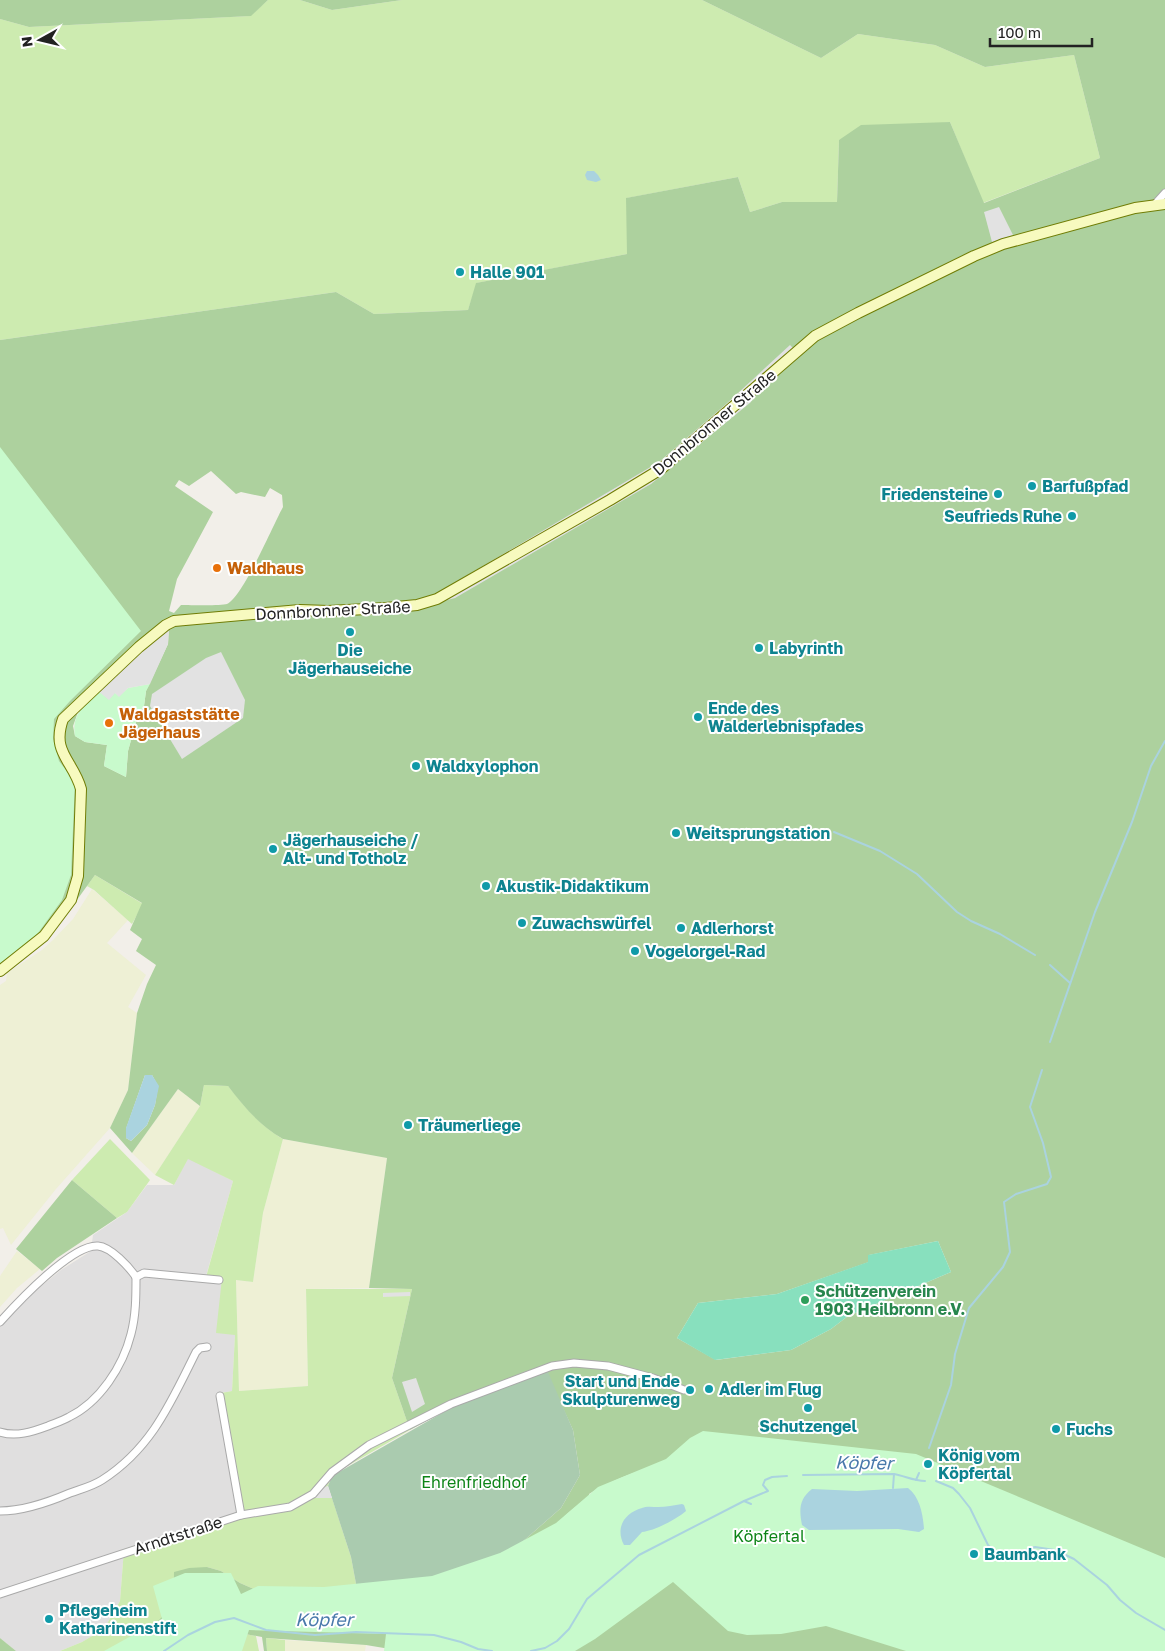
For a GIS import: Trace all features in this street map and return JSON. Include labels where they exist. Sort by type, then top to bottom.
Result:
[{"type":"street","points":[[1160,204],[1165,193]]},
{"type":"street","name":"Donnbronner Straße","points":[[0,971],[33,947],[49,930],[71,900],[78,876],[81,789],[78,777],[63,755],[59,742],[59,732],[63,719],[139,647],[174,621],[300,610],[328,611],[386,608],[417,605],[438,599],[661,469],[815,336],[974,256],[1003,244],[1135,208],[1160,204]]},
{"type":"street","points":[[0,1322],[24,1296],[54,1269],[80,1250],[91,1247],[104,1247],[131,1269],[136,1277],[136,1300],[131,1334],[120,1362],[103,1390],[86,1406],[70,1417],[35,1431],[9,1435],[0,1432]]},
{"type":"street","points":[[136,1277],[144,1273],[219,1280]]},
{"type":"street","points":[[0,1511],[16,1510],[60,1497],[101,1481],[127,1462],[144,1444],[160,1422],[174,1399],[196,1352],[200,1348],[208,1347]]},
{"type":"street","points":[[241,1515],[290,1507],[313,1494],[332,1472],[369,1445],[451,1404],[552,1366],[574,1363],[608,1366],[653,1378],[684,1390]]},
{"type":"street","name":"Arndtstraße","points":[[0,1594],[241,1515],[220,1396]]},
{"type":"shaded area","points":[[999,207],[1013,235],[992,242],[984,212]]},
{"type":"shaded area","points":[[790,345],[793,348],[788,354],[658,467],[446,592],[449,586],[659,462]]},
{"type":"shaded area","points":[[747,398],[751,402],[651,484],[455,598],[440,602],[604,507]]},
{"type":"shaded area","points":[[169,627],[168,644],[150,684],[128,688],[119,697],[115,693],[109,700],[98,691],[119,668]]},
{"type":"shaded area","points":[[221,652],[245,700],[243,718],[182,759],[150,706],[152,694],[206,658]]},
{"type":"shaded area","points":[[188,1158],[233,1181],[206,1276],[222,1278],[235,1335],[232,1391],[216,1394],[238,1513],[124,1549],[120,1601],[104,1629],[82,1642],[60,1651],[16,1651],[0,1638],[0,1326],[39,1288],[61,1270],[91,1251],[93,1235],[127,1212],[147,1185],[174,1185]]},
{"type":"shaded area","points":[[410,1292],[410,1296],[383,1297],[383,1293]]},
{"type":"shaded area","points":[[416,1378],[425,1404],[412,1412],[402,1382]]},
{"type":"shaded area","points":[[328,1486],[332,1498],[306,1498],[316,1491]]},
{"type":"green space","points":[[0,0],[268,0],[251,16],[29,27],[0,19]]},
{"type":"green space","points":[[268,0],[300,0],[332,10],[402,0],[702,0],[821,58],[858,34],[935,45],[985,67],[1074,55],[1100,158],[983,203],[950,122],[839,140],[837,202],[782,202],[750,212],[738,177],[627,198],[627,254],[477,283],[468,310],[374,314],[336,292],[0,340],[0,19],[29,27],[250,16]]},
{"type":"green space","points":[[300,0],[402,0],[332,10]]},
{"type":"green space","points":[[702,0],[1165,0],[1165,1651],[402,1651],[366,1645],[266,1638],[267,1651],[264,1651],[262,1637],[245,1634],[240,1651],[112,1651],[157,1622],[170,1603],[174,1572],[189,1568],[207,1567],[221,1571],[240,1583],[276,1599],[293,1601],[357,1589],[427,1580],[513,1550],[561,1508],[580,1475],[573,1430],[547,1373],[501,1387],[456,1405],[410,1430],[392,1378],[412,1289],[369,1288],[387,1158],[283,1139],[253,1116],[228,1086],[204,1085],[200,1106],[178,1089],[132,1153],[110,1128],[128,1090],[137,1013],[156,965],[136,951],[142,939],[130,930],[142,903],[95,875],[66,915],[41,943],[0,970],[0,340],[336,292],[374,314],[468,310],[476,283],[627,254],[626,198],[738,177],[750,212],[782,202],[837,202],[839,140],[861,125],[950,122],[984,203],[1100,158],[1074,55],[985,67],[935,45],[858,34],[821,58]],"holes":[[[211,471],[236,494],[241,492],[265,497],[270,488],[282,495],[283,507],[257,560],[234,599],[224,605],[181,605],[174,613],[169,611],[177,579],[213,512],[175,486],[179,480],[189,486]],[[169,627],[168,644],[146,691],[144,706],[138,715],[128,751],[126,777],[104,766],[107,745],[85,742],[75,736],[73,726],[78,712],[119,668],[154,637]],[[145,1075],[152,1075],[158,1086],[155,1105],[147,1125],[131,1141],[126,1138],[126,1129]],[[938,1241],[951,1272],[848,1316],[831,1329],[791,1350],[716,1360],[677,1338],[698,1303],[777,1294],[869,1262],[869,1255]],[[701,1460],[706,1485],[705,1491],[699,1494],[669,1495],[650,1500],[620,1515],[599,1548],[587,1577],[585,1590],[516,1633],[492,1637],[430,1624],[413,1602],[418,1596],[430,1594],[445,1600],[453,1581],[475,1572],[485,1571],[498,1575],[500,1584],[517,1580],[527,1575],[535,1568],[537,1563],[528,1560],[517,1561],[516,1558],[571,1511],[589,1499],[589,1494],[628,1475],[670,1463]],[[908,1488],[918,1501],[922,1512],[924,1530],[919,1532],[898,1529],[809,1530],[802,1525],[800,1510],[802,1501],[812,1489],[857,1491]],[[682,1504],[686,1511],[665,1524],[642,1532],[630,1545],[624,1545],[620,1533],[626,1517],[636,1510],[645,1507]]]},
{"type":"green space","points":[[0,447],[141,631],[54,719],[53,739],[59,761],[75,782],[71,875],[62,900],[33,940],[0,963]]},
{"type":"green space","points":[[150,684],[146,691],[144,706],[138,715],[128,751],[126,777],[104,766],[107,745],[85,742],[75,736],[75,722],[80,711],[98,691],[115,693],[119,696],[128,688]]},
{"type":"green space","points":[[95,875],[143,904],[132,924],[87,886]]},
{"type":"green space","points":[[92,889],[128,920],[107,943],[146,975],[128,1007],[137,1013],[128,1090],[110,1128],[56,1189],[11,1245],[3,1228],[0,1229],[0,985],[6,981],[7,973],[42,950],[53,940],[73,919]]},
{"type":"green space","points":[[204,1085],[228,1086],[260,1122],[283,1139],[263,1213],[253,1282],[236,1280],[239,1391],[308,1386],[306,1289],[412,1289],[392,1378],[410,1430],[332,1475],[328,1486],[316,1491],[307,1498],[332,1498],[351,1557],[357,1589],[276,1599],[240,1583],[221,1571],[207,1567],[174,1582],[168,1610],[156,1625],[112,1651],[60,1651],[82,1642],[104,1629],[120,1601],[124,1549],[238,1513],[216,1394],[232,1391],[235,1335],[216,1333],[222,1278],[206,1277],[233,1181],[188,1159],[174,1185],[155,1175],[200,1106]]},
{"type":"green space","points":[[178,1089],[200,1106],[155,1175],[132,1153]]},
{"type":"green space","points":[[110,1139],[150,1180],[127,1212],[117,1218],[72,1180]]},
{"type":"green space","points":[[283,1139],[387,1158],[369,1288],[306,1289],[308,1386],[239,1391],[236,1280],[253,1282],[263,1213]]},
{"type":"green space","points":[[72,1180],[117,1218],[57,1258],[42,1271],[16,1249]]},
{"type":"green space","name":"Schützenverein 1903 Heilbronn e.V.","points":[[938,1241],[951,1272],[848,1316],[831,1329],[791,1350],[715,1360],[677,1338],[698,1303],[777,1294],[868,1262],[868,1255]]},
{"type":"green space","points":[[17,1251],[40,1269],[17,1288],[0,1307],[0,1276]]},
{"type":"green space","name":"Ehrenfriedhof","points":[[548,1372],[573,1430],[580,1475],[561,1508],[513,1550],[427,1580],[357,1589],[351,1557],[328,1486],[332,1476],[456,1405],[501,1387]]},
{"type":"green space","name":"Köpfertal","points":[[703,1431],[916,1454],[1165,1558],[1165,1651],[906,1651],[826,1626],[781,1634],[747,1635],[728,1631],[673,1582],[595,1639],[575,1651],[384,1651],[386,1634],[249,1630],[242,1651],[104,1651],[162,1619],[153,1586],[185,1573],[231,1573],[241,1594],[258,1586],[324,1587],[432,1576],[500,1553],[556,1523],[598,1487],[666,1459],[690,1438]]},
{"type":"green space","points":[[245,1634],[256,1636],[259,1651],[240,1651]]},
{"type":"green space","points":[[0,1638],[16,1651],[0,1651]]},
{"type":"green space","points":[[266,1638],[285,1640],[285,1651],[267,1651]]},
{"type":"green space","points":[[285,1640],[366,1645],[365,1651],[285,1651]]},
{"type":"water","points":[[587,171],[594,171],[601,180],[596,182],[587,180],[585,175]]},
{"type":"water","points":[[145,1075],[152,1075],[159,1086],[155,1105],[147,1125],[131,1141],[126,1138],[126,1128]]},
{"type":"water","points":[[908,1488],[918,1501],[922,1512],[924,1529],[919,1532],[898,1529],[809,1530],[802,1525],[800,1514],[802,1501],[812,1489],[857,1491]]},
{"type":"water","points":[[682,1504],[686,1511],[682,1514],[659,1527],[642,1532],[630,1545],[624,1545],[620,1533],[621,1527],[626,1517],[630,1514],[645,1507],[664,1507]]},
{"type":"waterway","points":[[1050,1042],[1095,912],[1132,822],[1151,766],[1165,741]]},
{"type":"waterway","points":[[834,832],[880,851],[917,874],[957,912],[1035,955]]},
{"type":"waterway","points":[[1050,965],[1070,983]]},
{"type":"waterway","points":[[929,1448],[951,1385],[955,1354],[969,1308],[1003,1267],[1010,1252],[1004,1202],[1016,1194],[1047,1184],[1051,1177],[1043,1143],[1030,1107],[1042,1070]]},
{"type":"waterway","points":[[916,1480],[919,1473]]},
{"type":"waterway","name":"Köpfer","points":[[803,1475],[894,1474],[925,1481]]},
{"type":"waterway","points":[[893,1488],[894,1474]]},
{"type":"waterway","name":"Köpfer","points":[[531,1651],[545,1648],[557,1641],[569,1629],[587,1599],[639,1555],[744,1501],[768,1491],[763,1485],[765,1480],[772,1477],[787,1476]]},
{"type":"waterway","points":[[936,1481],[953,1488],[959,1494],[970,1508],[988,1545],[997,1553],[1012,1557],[1022,1555],[1026,1550],[1035,1547],[1055,1550],[1074,1559],[1107,1585],[1120,1600],[1136,1613],[1165,1630]]},
{"type":"waterway","name":"Köpfer","points":[[744,1501],[751,1504]]},
{"type":"waterway","name":"Köpfer","points":[[164,1651],[188,1635],[215,1622],[234,1618],[266,1630],[315,1635],[356,1632],[434,1635],[461,1642],[478,1649],[492,1651]]},
{"type":"place","name":"Halle 901","points":[[460,272]]},
{"type":"place","name":"Barfußpfad","points":[[1032,486]]},
{"type":"place","name":"Friedensteine","points":[[998,494]]},
{"type":"place","name":"Seufrieds Ruhe","points":[[1072,516]]},
{"type":"place","name":"Waldhaus","points":[[217,568]]},
{"type":"place","name":"Die Jägerhauseiche","points":[[350,632]]},
{"type":"place","name":"Labyrinth","points":[[759,648]]},
{"type":"place","name":"Ende des Walderlebnispfades","points":[[698,717]]},
{"type":"place","name":"Waldgaststätte Jägerhaus","points":[[109,723]]},
{"type":"place","name":"Waldxylophon","points":[[416,766]]},
{"type":"place","name":"Weitsprungstation","points":[[676,833]]},
{"type":"place","name":"Jägerhauseiche / Alt- und Totholz","points":[[273,849]]},
{"type":"place","name":"Akustik-Didaktikum","points":[[486,886]]},
{"type":"place","name":"Zuwachswürfel","points":[[522,923]]},
{"type":"place","name":"Adlerhorst","points":[[681,928]]},
{"type":"place","name":"Vogelorgel-Rad","points":[[635,951]]},
{"type":"place","name":"Träumerliege","points":[[408,1125]]},
{"type":"place","name":"Schützenverein 1903 Heilbronn e.V.","points":[[805,1300]]},
{"type":"place","name":"Adler im Flug","points":[[709,1389]]},
{"type":"place","name":"Start und Ende Skulpturenweg","points":[[690,1390]]},
{"type":"place","name":"Schutzengel","points":[[808,1408]]},
{"type":"place","name":"Fuchs","points":[[1056,1429]]},
{"type":"place","name":"König vom Köpfertal","points":[[928,1464]]},
{"type":"place","name":"Baumbank","points":[[974,1554]]},
{"type":"place","name":"Pflegeheim Katharinenstift","points":[[49,1619]]}]
